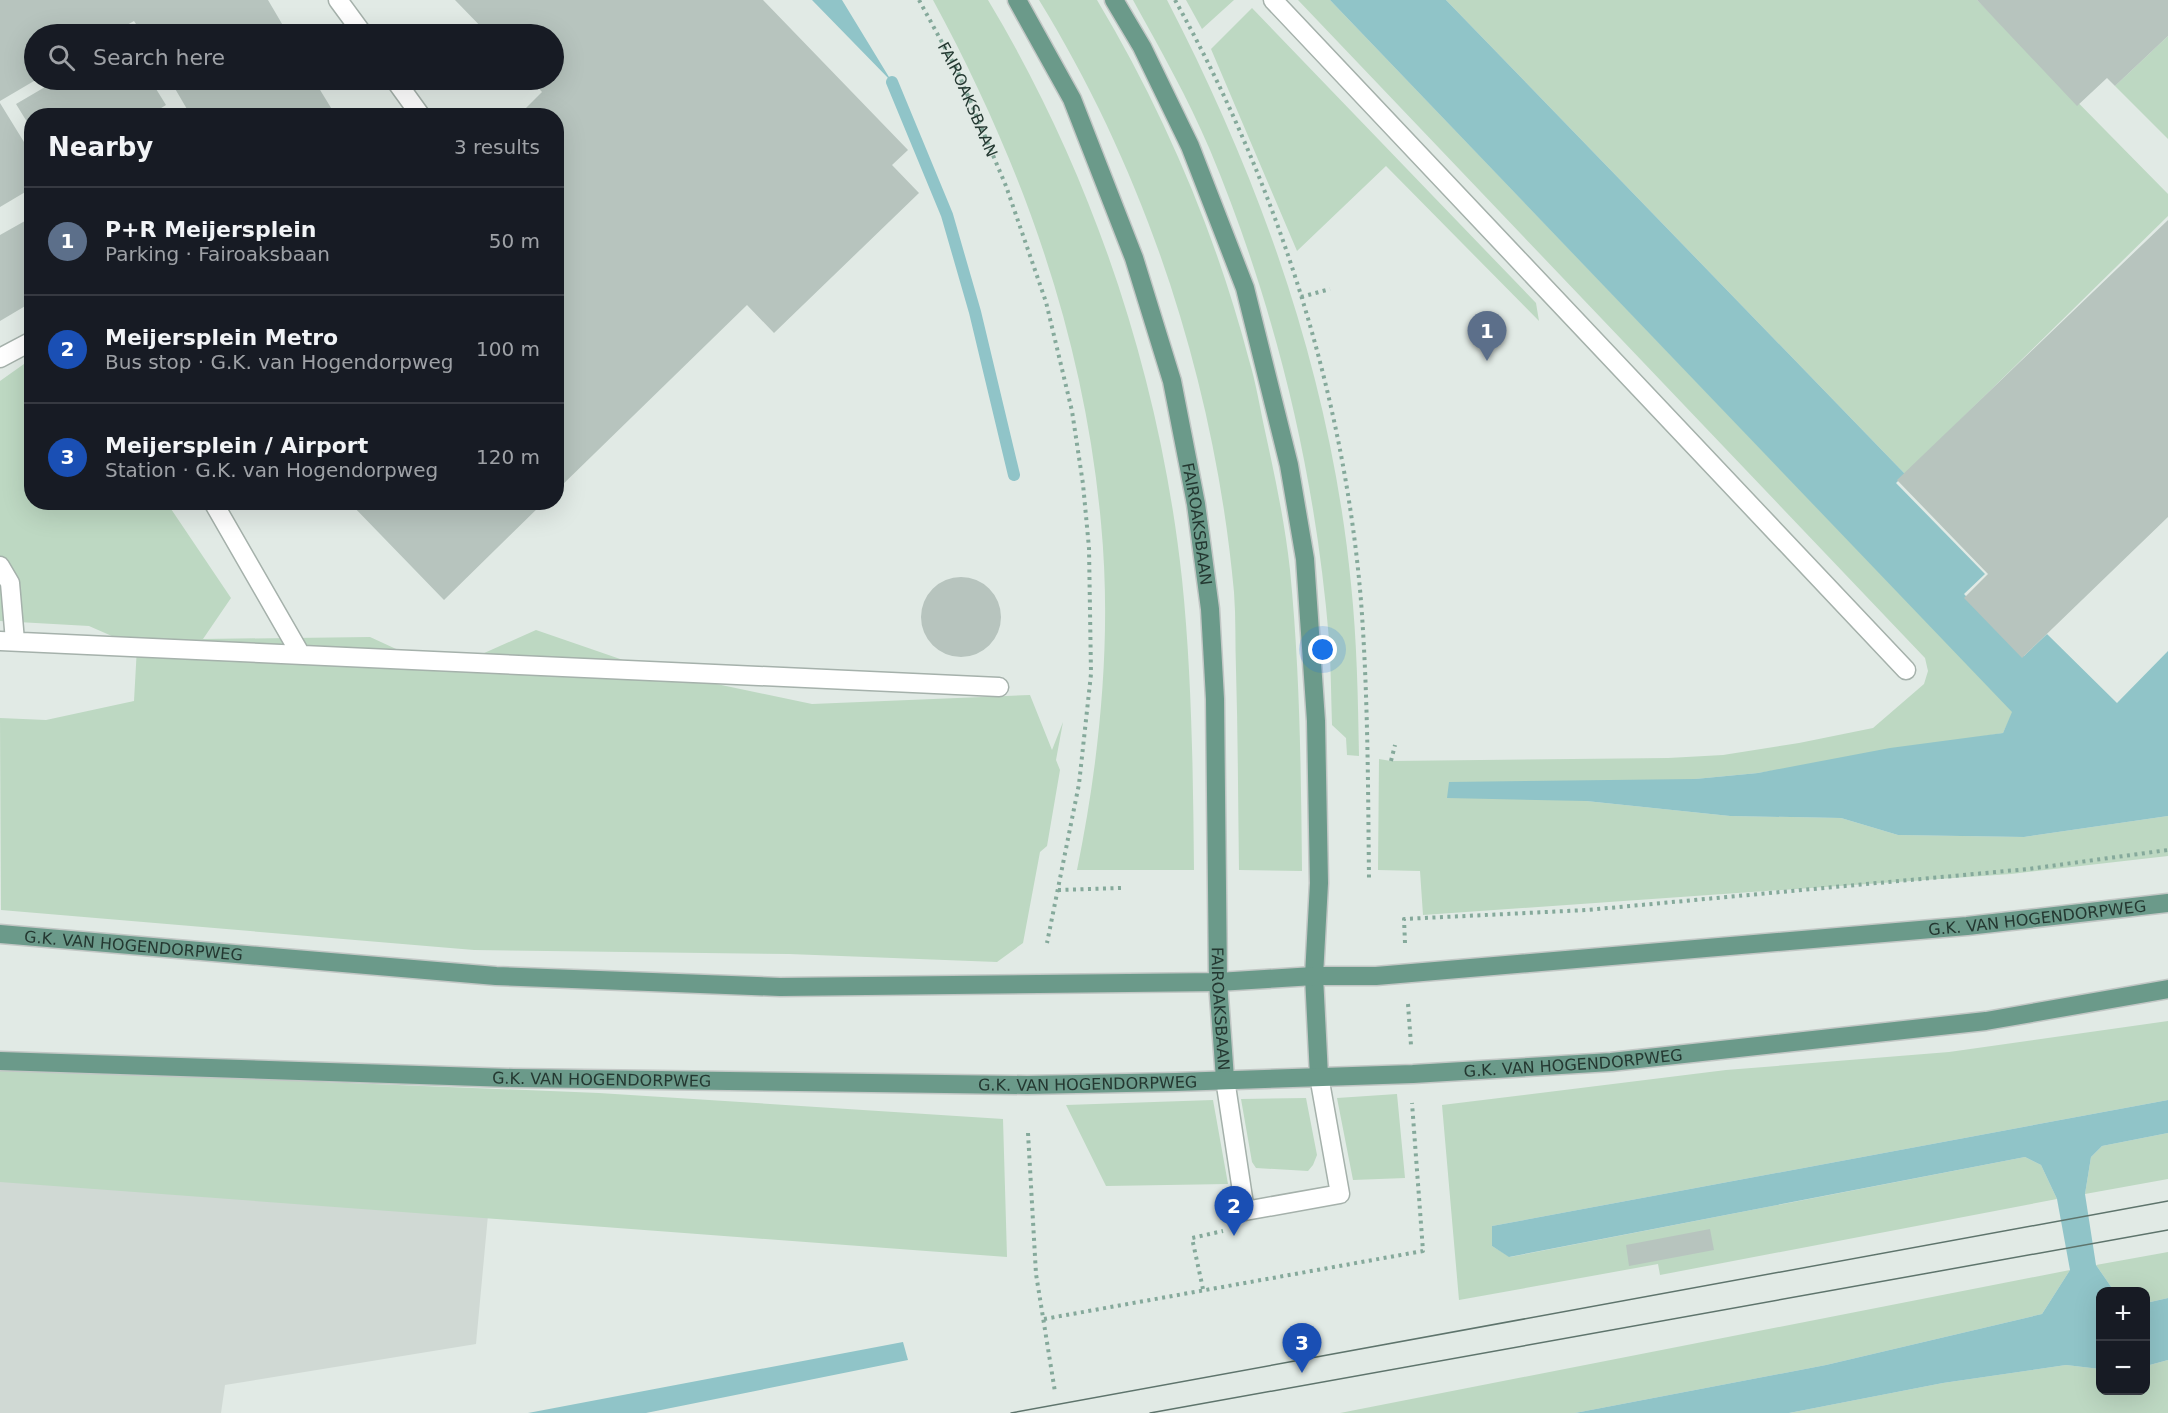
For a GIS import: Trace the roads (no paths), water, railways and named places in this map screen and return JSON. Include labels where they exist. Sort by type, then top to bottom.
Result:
[{"type":"main road","name":"FAIROAKSBAAN","points":[[1017,0],[1072,99],[1134,258],[1172,381],[1196,504],[1210,609],[1215,699],[1218,982],[1225,1079]]},
{"type":"main road","points":[[1114,0],[1142,47],[1190,146],[1245,288],[1289,465],[1305,559],[1316,722],[1319,883],[1314,976],[1319,1076]]},
{"type":"main road","name":"G.K. VAN HOGENDORPWEG","points":[[0,934],[496,976],[780,987],[1218,982],[1314,976],[1406,974],[1967,926],[2168,903]]},
{"type":"main road","name":"G.K. VAN HOGENDORPWEG","points":[[0,1061],[513,1078],[1027,1085],[1176,1082],[1413,1074],[1611,1062],[1974,1023],[2168,989]]},
{"type":"lane","points":[[338,0],[356,24]]},
{"type":"lane","points":[[1273,0],[1906,670]]},
{"type":"lane","points":[[402,90],[415,108]]},
{"type":"lane","points":[[0,358],[24,345]]},
{"type":"lane","points":[[218,510],[301,655]]},
{"type":"lane","points":[[0,566],[10,584],[8,641],[999,687]]},
{"type":"lane","points":[[1225,1079],[1245,1212],[1340,1194],[1319,1076]]},
{"type":"water","points":[[812,0],[842,0],[892,82]]},
{"type":"water","points":[[1330,0],[1446,0],[1905,474],[1896,483],[1985,574],[1964,594],[2024,656],[2047,634],[2117,703],[2168,651],[2168,816],[2024,837],[1898,835],[1841,818],[1730,816],[1586,801],[1447,798],[1449,782],[1695,779],[1758,773],[1890,748],[2003,733],[2012,712]]},
{"type":"water","points":[[2168,1100],[2168,1133],[2102,1146],[2091,1157],[2085,1194],[2096,1265],[2111,1287],[2096,1287],[2096,1369],[2066,1365],[1943,1383],[1789,1413],[1575,1413],[1826,1365],[2042,1314],[2070,1270],[2057,1199],[2041,1165],[2025,1157],[1509,1257],[1492,1246],[1492,1226]]},
{"type":"water","points":[[2168,1298],[2168,1360],[2150,1365],[2150,1341],[2150,1302]]},
{"type":"water","points":[[903,1342],[908,1360],[646,1413],[528,1413]]},
{"type":"waterway","points":[[892,82],[947,215],[975,312],[1014,475]]},
{"type":"tram line","points":[[1011,1413],[2168,1201]]},
{"type":"tram line","points":[[1150,1413],[2168,1230]]},
{"type":"place","name":"P+R Meijersplein","points":[[1487,361]]},
{"type":"place","name":"Meijersplein Metro","points":[[1234,1236]]},
{"type":"place","name":"Meijersplein / Airport","points":[[1302,1373]]}]
